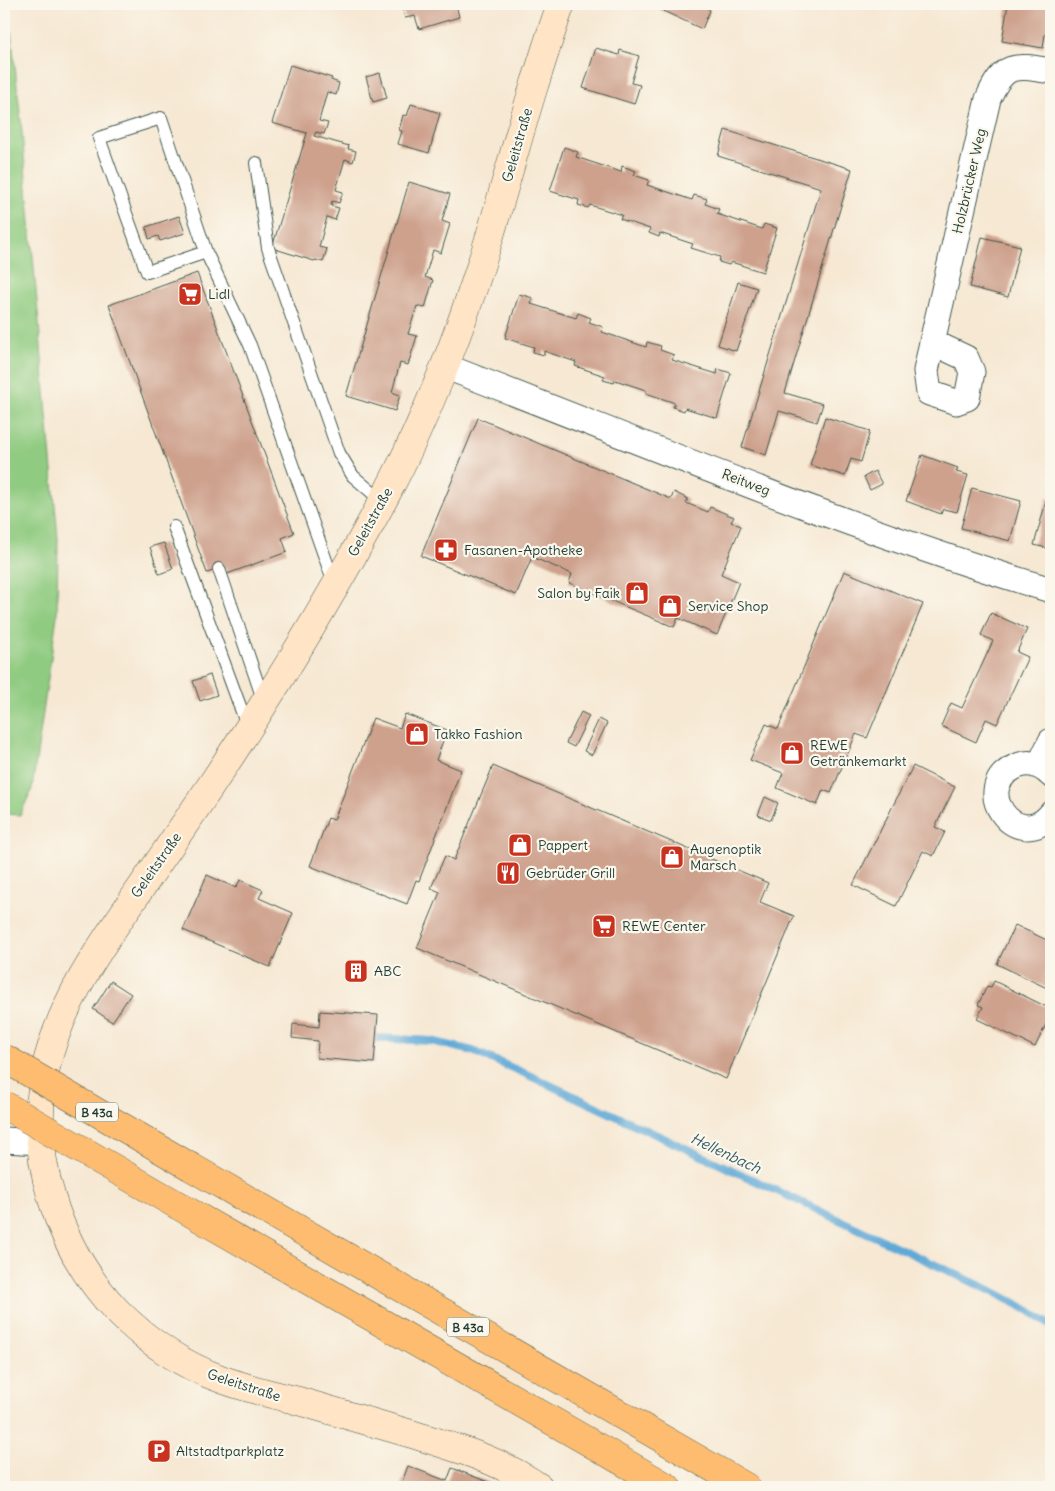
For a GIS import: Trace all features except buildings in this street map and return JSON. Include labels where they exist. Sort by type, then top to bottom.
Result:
[{"type":"highway","name":"B 43a","points":[[4,1058],[746,1487]]},
{"type":"highway","name":"B 43a","points":[[4,1104],[667,1487]]},
{"type":"main road","name":"Geleitstraße","points":[[539,1487],[516,1472],[472,1453],[374,1422],[226,1381],[193,1367],[156,1344],[129,1322],[102,1294],[73,1249],[53,1204],[44,1170],[40,1109],[44,1076],[52,1044],[67,1005],[101,944],[208,790],[264,703],[335,586],[411,444],[462,322],[484,255],[558,7]]},
{"type":"street","name":"Holzbrücker Weg","points":[[932,342],[988,98],[993,85],[1000,75],[1010,69],[1030,67],[1051,71]]},
{"type":"street","name":"Reitweg","points":[[444,366],[968,565],[1051,590]]},
{"type":"street","points":[[1051,741],[1045,770],[1026,763],[1010,769],[1000,780],[996,792],[996,803],[1003,815],[1010,822],[1022,827],[1034,826],[1046,821],[1051,814]]},
{"type":"street","points":[[4,1140],[41,1142]]},
{"type":"lane","points":[[206,252],[147,272],[99,138],[161,118],[206,252],[250,344],[335,586]]},
{"type":"lane","points":[[256,162],[268,248],[340,453],[353,476],[382,501]]},
{"type":"lane","points":[[174,527],[248,728]]},
{"type":"lane","points":[[219,569],[264,703]]},
{"type":"green space","points":[[4,4],[8,4],[21,121],[58,538],[57,616],[32,789],[20,815],[4,814]]},
{"type":"waterway","name":"Hellenbach","points":[[378,1038],[431,1041],[473,1051],[998,1294],[1030,1311],[1051,1326]]},
{"type":"place","name":"Lidl","points":[[190,294]]},
{"type":"place","name":"Fasanen-Apotheke","points":[[446,550]]},
{"type":"place","name":"Salon by Faik","points":[[637,593]]},
{"type":"place","name":"Service Shop","points":[[670,606]]},
{"type":"place","name":"Takko Fashion","points":[[417,734]]},
{"type":"place","name":"REWE Getränkemarkt","points":[[792,753]]},
{"type":"place","name":"Pappert","points":[[520,845]]},
{"type":"place","name":"Augenoptik Marsch","points":[[672,857]]},
{"type":"place","name":"Gebrüder Grill","points":[[508,873]]},
{"type":"place","name":"REWE Center","points":[[604,926]]},
{"type":"place","name":"ABC","points":[[356,971]]},
{"type":"place","name":"Altstadtparkplatz","points":[[159,1451]]}]
